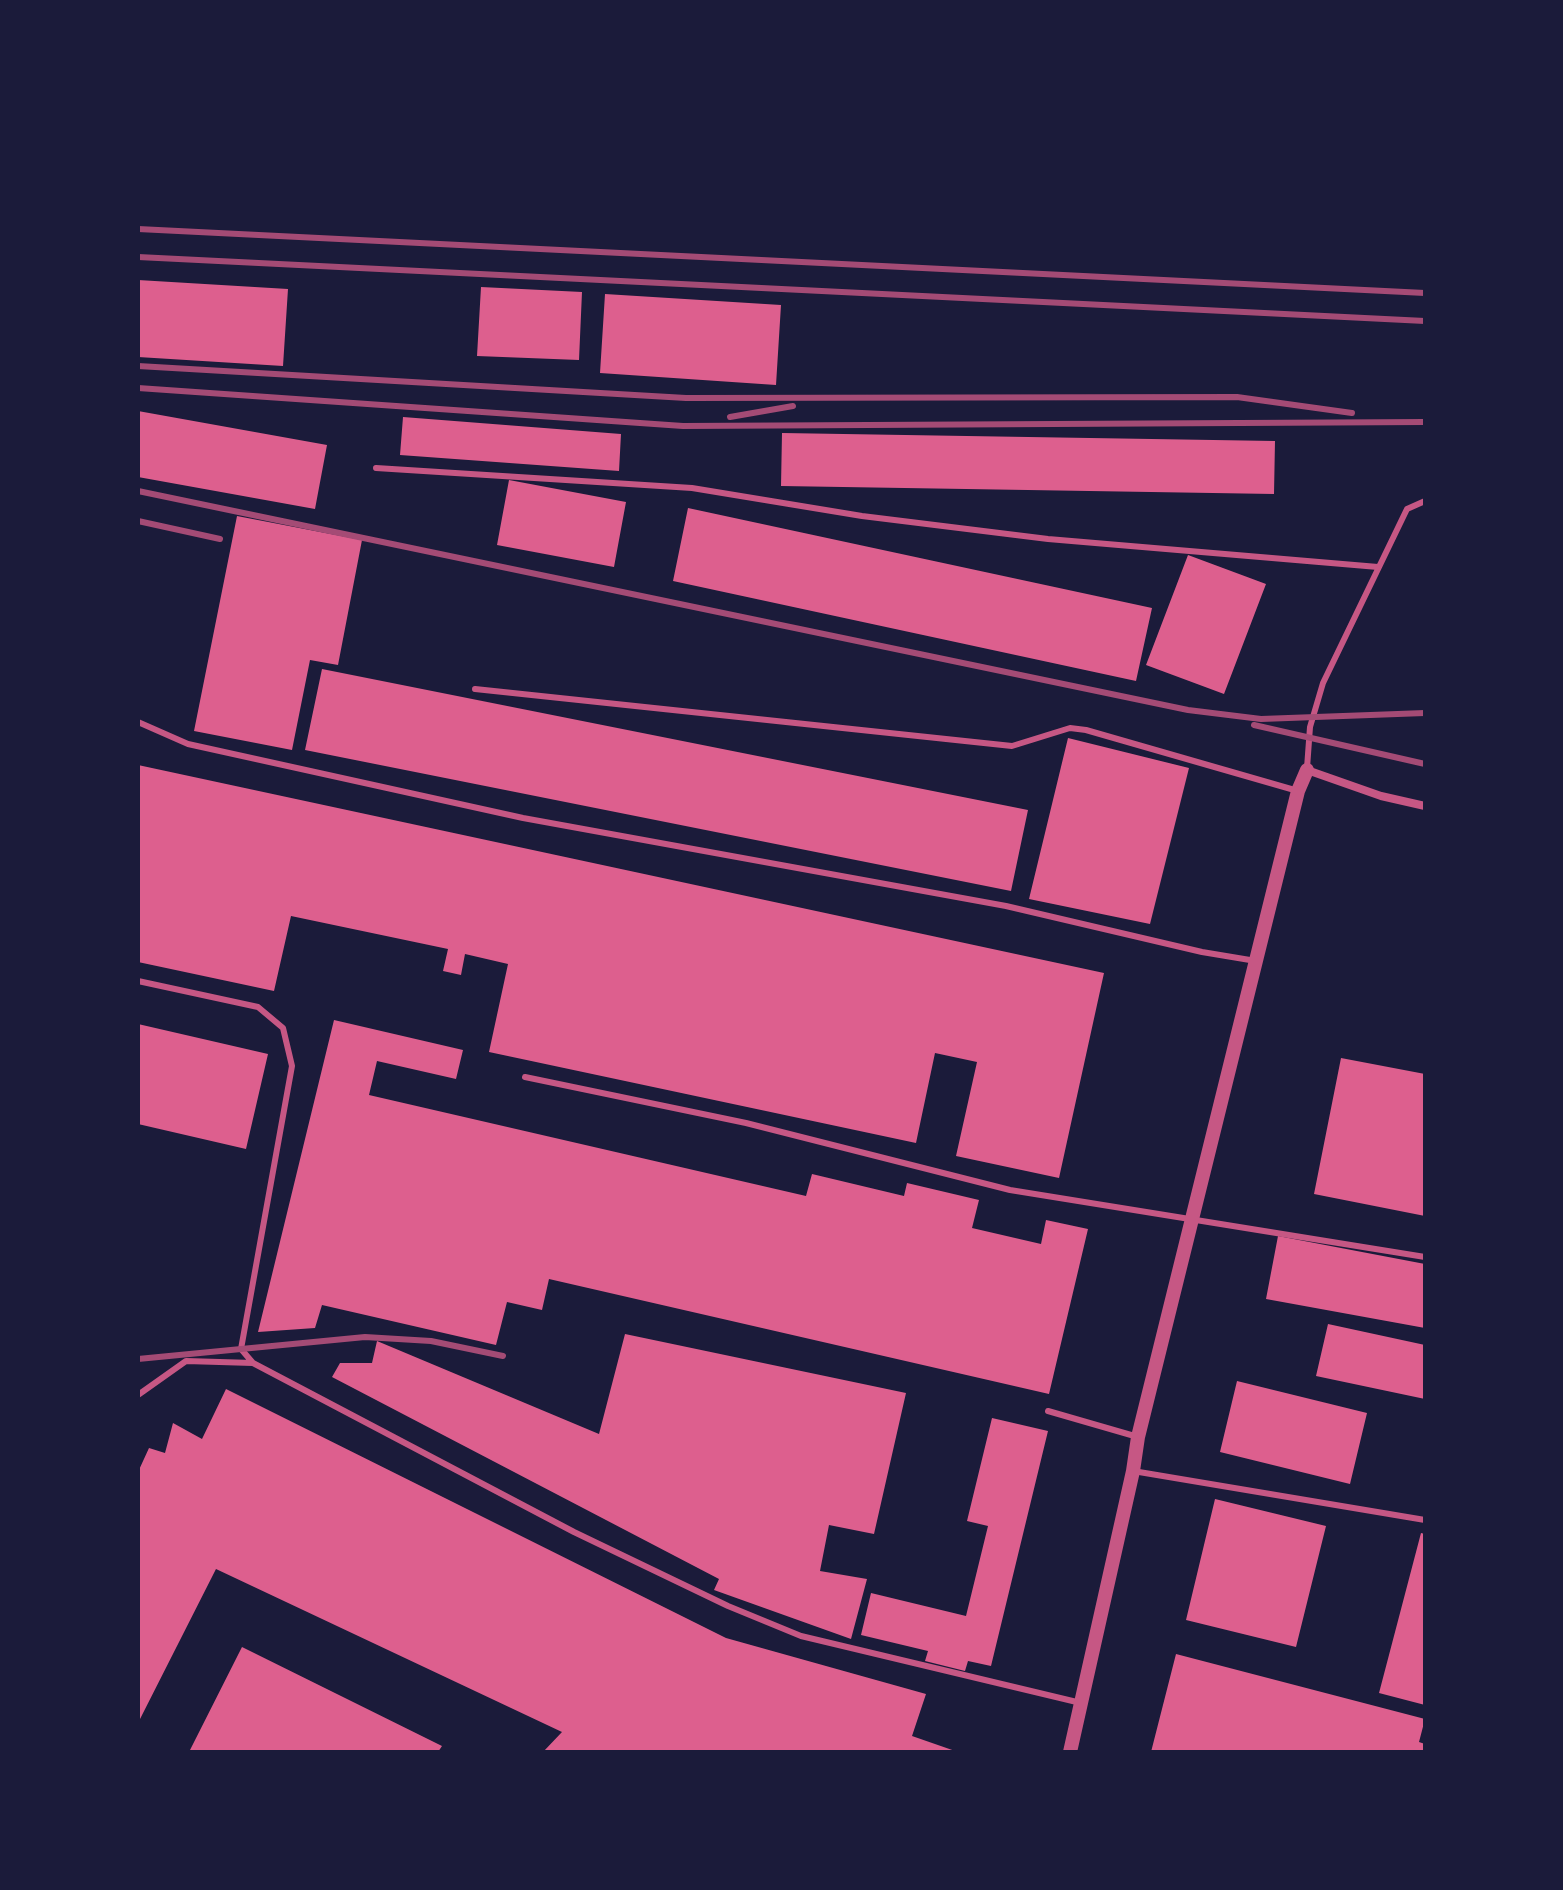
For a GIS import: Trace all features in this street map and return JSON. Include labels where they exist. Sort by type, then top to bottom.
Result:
[{"type":"street","points":[[1070,1752],[1138,1437],[1298,791],[1307,770],[1381,796],[1425,806]]},
{"type":"lane","points":[[376,468],[692,488],[862,516],[1033,537],[1378,567]]},
{"type":"lane","points":[[1307,770],[1310,727],[1323,683],[1407,509],[1425,501]]},
{"type":"lane","points":[[475,689],[1012,746],[1070,728],[1298,791]]},
{"type":"lane","points":[[138,722],[188,744],[508,815],[1006,906],[1202,952],[1257,961]]},
{"type":"lane","points":[[138,981],[258,1007],[283,1028],[292,1066],[241,1349],[253,1363],[574,1532],[728,1606],[801,1636],[1081,1703]]},
{"type":"lane","points":[[525,1077],[746,1123],[1010,1190],[1425,1257]]},
{"type":"lane","points":[[138,1395],[186,1361],[253,1363]]},
{"type":"lane","points":[[1048,1411],[1138,1437]]},
{"type":"lane","points":[[1133,1471],[1425,1520]]},
{"type":"building","points":[[138,280],[288,289],[283,366],[138,357]]},
{"type":"building","points":[[481,287],[582,292],[579,360],[477,356]]},
{"type":"building","points":[[605,294],[781,305],[776,385],[600,373]]},
{"type":"building","points":[[138,411],[327,445],[315,509],[138,477]]},
{"type":"building","points":[[403,417],[621,434],[619,471],[400,455]]},
{"type":"building","points":[[782,433],[1275,441],[1274,494],[781,486]]},
{"type":"building","points":[[509,480],[626,502],[614,567],[497,545]]},
{"type":"building","points":[[688,508],[1152,608],[1136,681],[673,581]]},
{"type":"building","points":[[237,516],[362,540],[338,665],[310,660],[292,750],[194,731]]},
{"type":"building","points":[[1188,555],[1266,584],[1224,694],[1146,665]]},
{"type":"building","points":[[322,669],[1028,810],[1011,891],[305,750]]},
{"type":"building","points":[[1068,738],[1189,768],[1150,924],[1029,899]]},
{"type":"building","points":[[138,765],[1104,973],[1059,1178],[956,1156],[977,1062],[935,1053],[916,1143],[489,1052],[508,964],[465,954],[461,975],[443,971],[448,949],[291,916],[274,991],[138,962]]},
{"type":"building","points":[[334,1020],[463,1050],[456,1079],[377,1061],[369,1095],[806,1196],[812,1174],[904,1196],[907,1183],[979,1200],[972,1228],[1041,1244],[1046,1220],[1088,1229],[1049,1394],[549,1279],[542,1310],[507,1302],[496,1345],[322,1305],[315,1328],[258,1332]]},
{"type":"building","points":[[138,1024],[268,1054],[246,1149],[138,1124]]},
{"type":"building","points":[[1341,1058],[1425,1074],[1425,1216],[1314,1194]]},
{"type":"building","points":[[1278,1236],[1425,1264],[1425,1328],[1266,1299]]},
{"type":"building","points":[[1328,1324],[1425,1345],[1425,1399],[1316,1376]]},
{"type":"building","points":[[625,1334],[906,1393],[874,1534],[829,1525],[820,1571],[867,1579],[851,1639],[714,1590],[719,1579],[332,1377],[340,1363],[372,1363],[377,1341],[599,1434]]},
{"type":"building","points":[[1237,1381],[1367,1413],[1350,1484],[1220,1452]]},
{"type":"building","points":[[226,1389],[726,1638],[926,1694],[912,1736],[958,1752],[543,1752],[562,1732],[216,1569],[138,1723],[138,1472],[149,1448],[165,1453],[173,1423],[202,1439]]},
{"type":"building","points":[[992,1418],[1048,1431],[991,1666],[968,1661],[965,1671],[925,1661],[928,1651],[861,1635],[871,1593],[966,1616],[988,1526],[967,1521]]},
{"type":"building","points":[[1215,1499],[1326,1526],[1296,1647],[1186,1620]]},
{"type":"building","points":[[1421,1533],[1425,1534],[1425,1705],[1379,1693]]},
{"type":"building","points":[[242,1647],[442,1746],[438,1752],[189,1752]]},
{"type":"building","points":[[1176,1654],[1425,1719],[1419,1742],[1425,1744],[1425,1752],[1151,1752]]},
{"type":"railway","points":[[138,229],[1425,293]]},
{"type":"railway","points":[[138,257],[1425,321]]},
{"type":"railway","points":[[138,366],[686,398],[1237,397],[1352,413]]},
{"type":"railway","points":[[138,388],[683,426],[1425,422]]},
{"type":"railway","points":[[730,417],[793,406]]},
{"type":"railway","points":[[138,491],[1188,710],[1261,719],[1425,713]]},
{"type":"railway","points":[[138,521],[220,539]]},
{"type":"railway","points":[[1254,725],[1425,764]]},
{"type":"railway","points":[[138,1359],[365,1337],[431,1341],[503,1356]]}]
